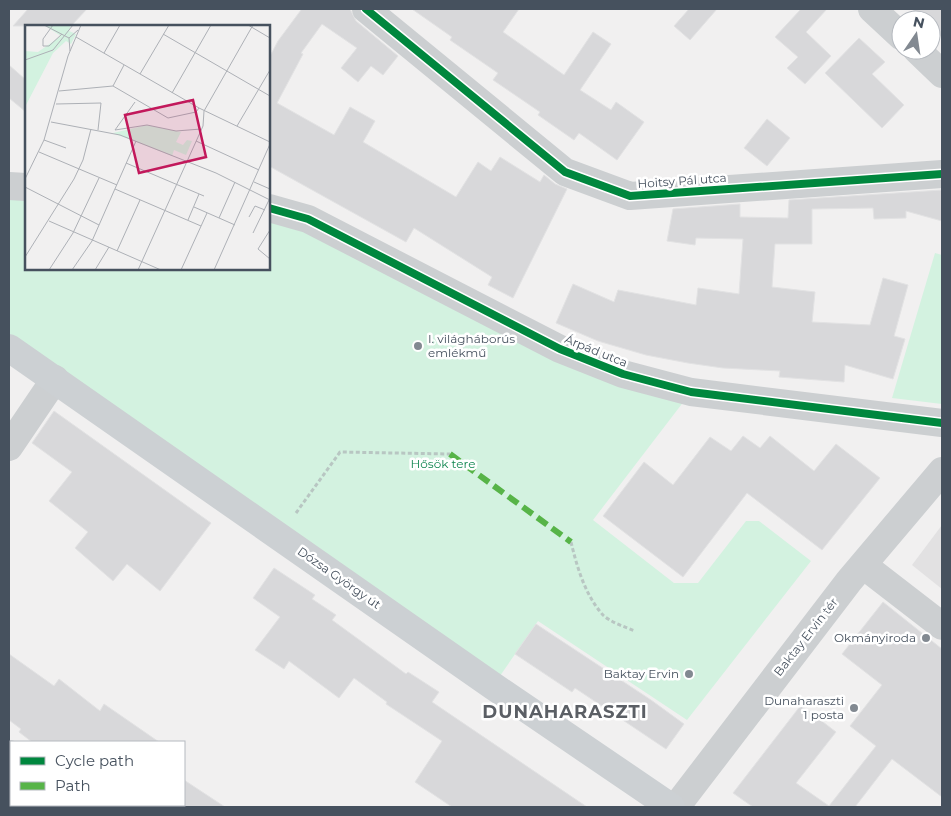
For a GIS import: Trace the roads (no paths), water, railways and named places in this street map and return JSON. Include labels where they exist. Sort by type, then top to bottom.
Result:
[{"type":"main road","name":"Dózsa György út","points":[[9,348],[493,686],[670,807]]},
{"type":"street","name":"Hoitsy Pál utca","points":[[366,9],[566,172],[630,196],[942,174]]},
{"type":"street","points":[[872,9],[891,27]]},
{"type":"street","points":[[927,60],[942,74]]},
{"type":"street","points":[[9,186],[25,187]]},
{"type":"street","name":"Árpád utca","points":[[270,208],[308,219],[560,349],[623,374],[692,392],[942,423]]},
{"type":"street","points":[[9,447],[55,379]]},
{"type":"street","name":"Baktay Ervin tér","points":[[676,807],[863,565],[942,471]]},
{"type":"street","points":[[863,565],[942,626]]},
{"type":"place","name":"I. világháborús emlékmű","points":[[418,346]]},
{"type":"place","name":"Okmányiroda","points":[[926,638]]},
{"type":"place","name":"Baktay Ervin","points":[[689,674]]},
{"type":"place","name":"Dunaharaszti 1 posta","points":[[854,708]]},
{"type":"district","name":"DUNAHARASZTI","points":[[565,712]]},
{"type":"park label","name":"Hősök tere","points":[[443,464]]}]
